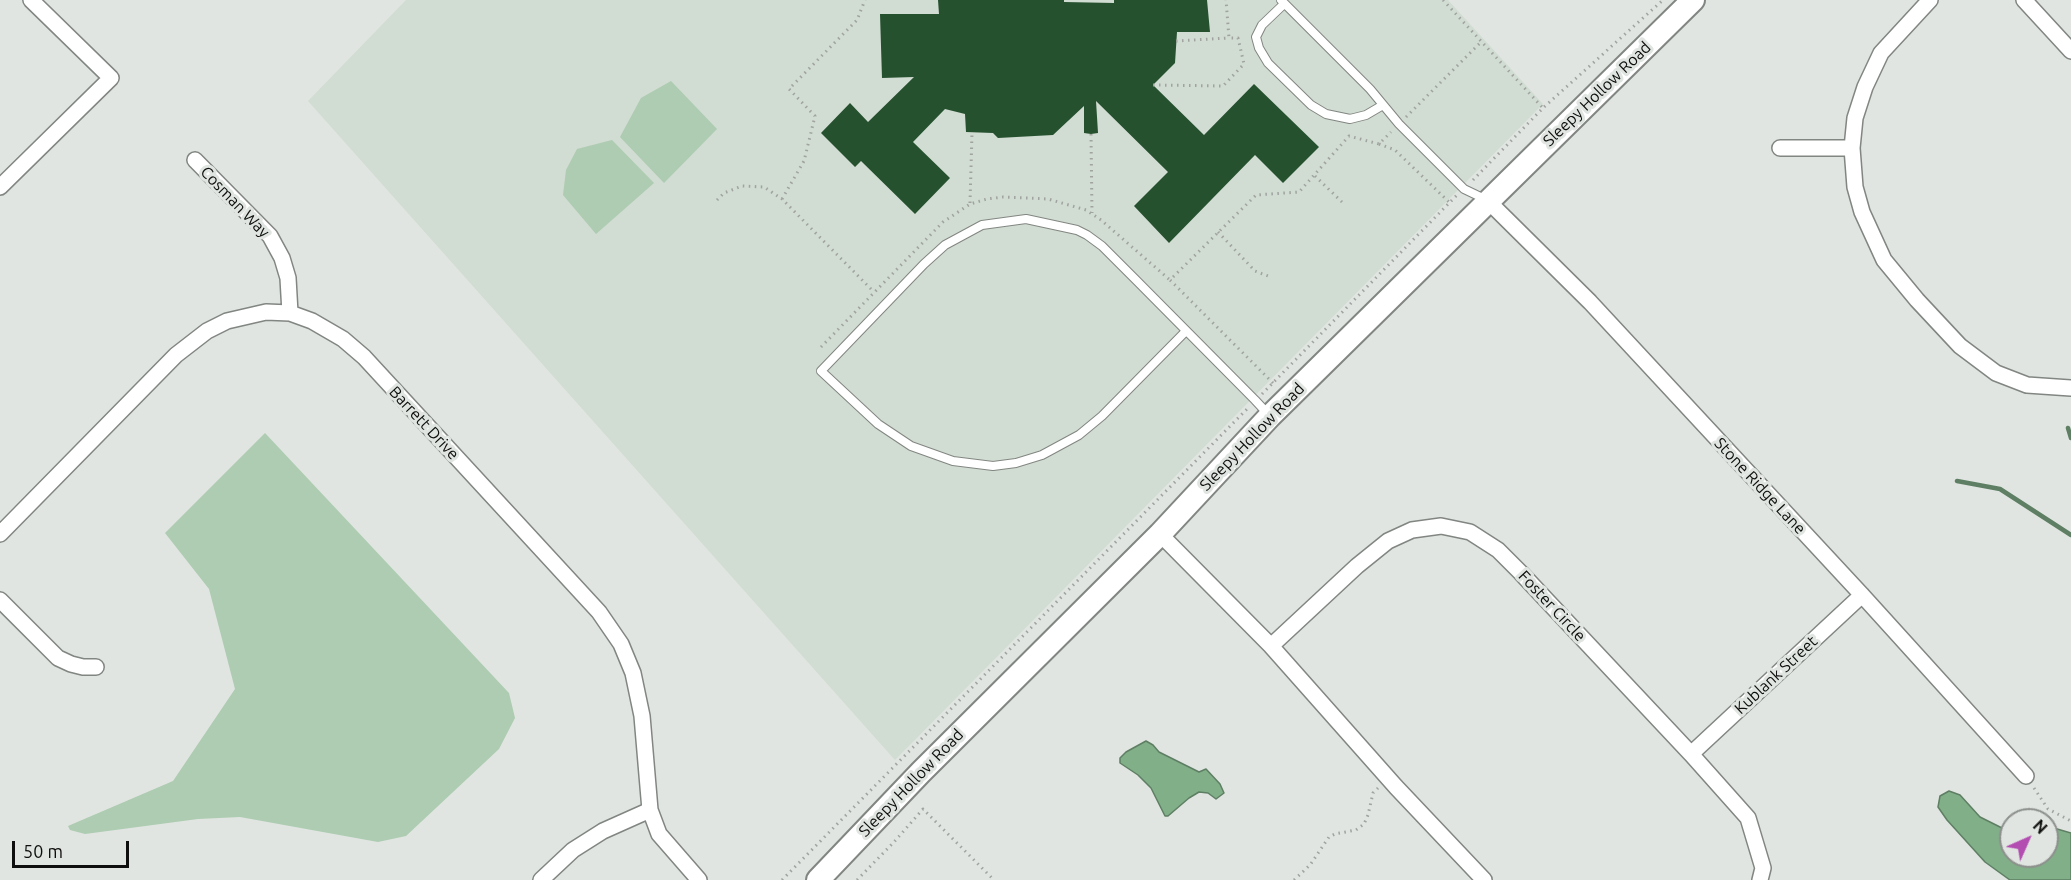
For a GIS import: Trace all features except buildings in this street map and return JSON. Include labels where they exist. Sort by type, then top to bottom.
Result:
[{"type":"street","points":[[0,187],[111,78],[32,0]]},
{"type":"street","name":"Sleepy Hollow Road","points":[[818,880],[921,772],[1160,534],[1263,408],[1488,201],[1693,0]]},
{"type":"street","points":[[1930,0],[1881,53],[1865,87],[1855,118],[1852,148],[1855,187],[1872,237],[1884,260],[1960,346],[1996,373],[2027,384],[2071,388]]},
{"type":"street","points":[[2024,0],[2071,51]]},
{"type":"street","points":[[1780,148],[1852,148]]},
{"type":"street","name":"Cosman Way","points":[[195,160],[270,236],[282,258],[288,278],[290,313]]},
{"type":"street","name":"Stone Ridge Lane","points":[[1488,201],[1590,302],[1862,595],[2026,776]]},
{"type":"street","name":"Barrett Drive","points":[[0,534],[176,355],[207,331],[227,321],[266,312],[290,313],[312,321],[343,339],[364,357],[598,612],[621,644],[633,673],[642,716],[650,810],[659,834],[699,880]]},
{"type":"street","name":"Foster Circle","points":[[1271,646],[1357,566],[1388,541],[1412,530],[1441,526],[1470,532],[1498,550],[1521,573],[1748,818],[1763,868],[1760,880]]},
{"type":"street","points":[[1160,534],[1271,646],[1388,778],[1484,880]]},
{"type":"street","name":"Kublank Street","points":[[1691,754],[1862,595]]},
{"type":"street","points":[[0,600],[58,657],[71,664],[96,667]]},
{"type":"street","points":[[541,880],[573,850],[603,831],[650,810]]},
{"type":"lane","points":[[1383,105],[1366,115],[1350,119],[1326,114],[1311,105],[1268,63],[1259,48],[1256,37],[1262,25],[1283,2],[1383,105],[1399,124],[1464,189],[1488,201]]},
{"type":"lane","points":[[1186,331],[1102,416],[1079,435],[1042,455],[1016,463],[993,466],[953,461],[911,446],[878,424],[821,371],[935,254],[968,231],[999,222],[1038,220],[1063,225],[1087,235],[1110,254],[1263,408]]},
{"type":"path","points":[[782,199],[804,160],[815,116],[789,90],[857,20],[865,0]]},
{"type":"path","points":[[1226,0],[1229,38]]},
{"type":"path","points":[[1443,0],[1543,108]]},
{"type":"path","points":[[782,880],[1263,408],[1273,383],[1543,108],[1663,0]]},
{"type":"path","points":[[1153,85],[1223,86],[1244,64],[1238,38],[1176,41]]},
{"type":"path","points":[[1379,144],[1481,42]]},
{"type":"path","points":[[970,204],[972,133]]},
{"type":"path","points":[[1090,134],[1092,214]]},
{"type":"path","points":[[1170,280],[1256,195],[1299,192],[1349,136],[1395,150],[1450,203]]},
{"type":"path","points":[[1315,176],[1342,202]]},
{"type":"path","points":[[717,200],[732,189],[742,186],[764,187],[782,199],[873,292]]},
{"type":"path","points":[[821,347],[943,222],[970,204],[1002,197],[1048,200],[1072,204],[1092,214],[1170,280],[1273,383]]},
{"type":"path","points":[[1218,232],[1255,271],[1268,276]]},
{"type":"path","points":[[2026,776],[2048,809],[2071,821]]},
{"type":"path","points":[[1294,880],[1310,865],[1329,837],[1356,830],[1364,824],[1373,794],[1388,778]]},
{"type":"path","points":[[857,880],[923,809],[994,880]]},
{"type":"shaded area","points":[[406,0],[1448,0],[1543,104],[895,760],[308,101]]},
{"type":"shaded area","points":[[671,81],[717,129],[664,183],[620,137],[641,98]]},
{"type":"shaded area","points":[[612,140],[654,183],[596,234],[563,195],[566,170],[577,149]]},
{"type":"shaded area","points":[[265,433],[509,693],[515,718],[499,749],[406,836],[378,842],[240,817],[198,819],[85,834],[70,830],[68,826],[173,781],[235,689],[209,589],[165,533]]},
{"type":"shaded area","points":[[1146,741],[1159,752],[1199,772],[1206,769],[1220,784],[1224,793],[1216,799],[1208,793],[1199,792],[1165,816],[1151,788],[1138,775],[1120,763],[1120,758],[1126,752]]},
{"type":"shaded area","points":[[1949,791],[1960,795],[1980,817],[1999,826],[1999,868],[2059,868],[2059,830],[2071,833],[2071,880],[2010,880],[1985,862],[1947,820],[1938,807],[1940,796]]},
{"type":"waterway","points":[[2068,428],[2071,438]]},
{"type":"waterway","points":[[1957,481],[2000,489],[2071,535]]}]
